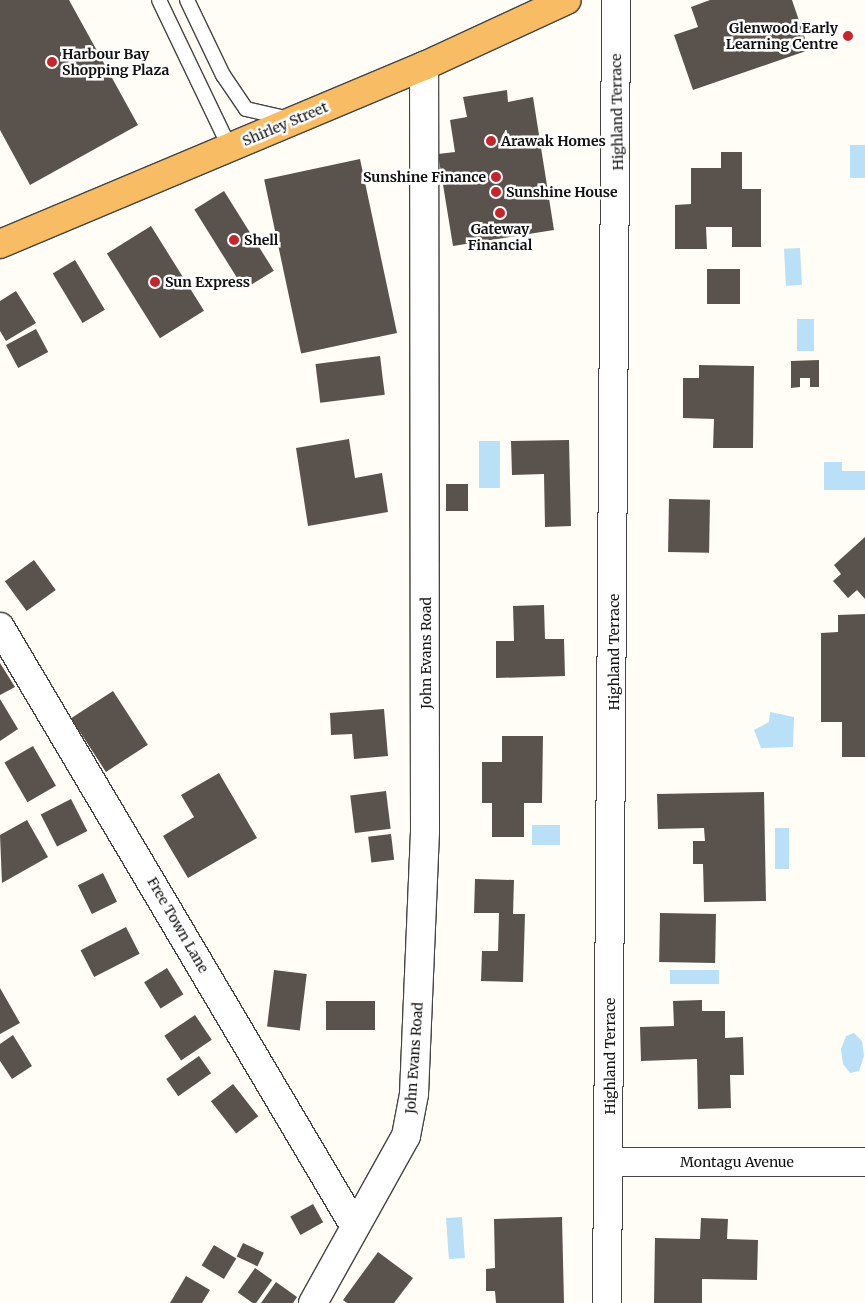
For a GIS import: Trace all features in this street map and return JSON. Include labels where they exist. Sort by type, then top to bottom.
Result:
[{"type":"highway","name":"Shirley Street","points":[[0,244],[424,66],[567,0]]},
{"type":"street","name":"Highland Terrace","points":[[607,1303],[610,1162],[616,0]]},
{"type":"street","name":"John Evans Road","points":[[313,1303],[354,1225],[406,1136],[414,1094],[425,832],[424,66]]},
{"type":"street","name":"Free Town Lane","points":[[0,627],[354,1225]]},
{"type":"street","name":"Montagu Avenue","points":[[610,1162],[865,1162]]},
{"type":"lane","points":[[159,0],[230,148]]},
{"type":"lane","points":[[187,0],[223,75],[246,109],[294,120]]},
{"type":"water","points":[[850,145],[865,145],[865,178],[850,178]]},
{"type":"water","points":[[800,248],[802,285],[786,286],[784,249]]},
{"type":"water","points":[[797,319],[814,319],[814,351],[797,351]]},
{"type":"water","points":[[479,441],[500,441],[500,488],[479,488]]},
{"type":"water","points":[[824,462],[842,462],[842,471],[865,471],[865,490],[824,490]]},
{"type":"water","points":[[770,712],[794,717],[793,747],[761,748],[754,730],[769,722]]},
{"type":"water","points":[[532,825],[560,825],[560,845],[532,845]]},
{"type":"water","points":[[775,828],[789,828],[789,869],[775,869]]},
{"type":"water","points":[[670,970],[719,970],[719,984],[670,984]]},
{"type":"water","points":[[854,1033],[862,1041],[864,1056],[859,1071],[850,1073],[843,1064],[841,1049],[846,1036]]},
{"type":"water","points":[[462,1217],[465,1258],[449,1259],[446,1218]]},
{"type":"building","name":"Harbour Bay Shopping Plaza","points":[[0,0],[69,0],[138,125],[30,185],[0,130]]},
{"type":"building","points":[[710,0],[792,0],[809,50],[693,90],[674,35],[698,27],[691,7]]},
{"type":"building","name":"Sunshine House","points":[[507,90],[508,102],[533,97],[554,230],[453,246],[438,154],[455,152],[450,120],[467,117],[463,97]]},
{"type":"building","points":[[721,152],[742,152],[742,189],[761,189],[761,247],[732,247],[732,227],[706,227],[707,249],[675,249],[675,205],[691,204],[691,168],[721,168]]},
{"type":"building","points":[[360,159],[397,333],[301,353],[264,179]]},
{"type":"building","name":"Shell","points":[[224,191],[274,271],[244,289],[194,210]]},
{"type":"building","name":"Sun Express","points":[[151,226],[204,311],[160,338],[107,254]]},
{"type":"building","points":[[75,260],[105,310],[83,323],[53,273]]},
{"type":"building","points":[[707,269],[740,269],[740,304],[707,304]]},
{"type":"building","points":[[16,291],[36,323],[6,341],[0,331],[0,301]]},
{"type":"building","points":[[36,329],[48,352],[18,368],[6,345]]},
{"type":"building","points":[[380,356],[385,395],[320,403],[315,364]]},
{"type":"building","points":[[819,360],[819,387],[810,387],[810,378],[800,378],[800,387],[791,388],[791,361]]},
{"type":"building","points":[[699,365],[754,366],[753,448],[713,448],[714,419],[683,418],[683,378],[699,378]]},
{"type":"building","points":[[349,439],[355,478],[382,473],[388,512],[308,526],[296,448]]},
{"type":"building","points":[[569,440],[571,526],[545,527],[544,474],[512,475],[511,441]]},
{"type":"building","points":[[446,484],[468,484],[468,511],[446,511]]},
{"type":"building","points":[[669,499],[710,500],[709,553],[668,552]]},
{"type":"building","points":[[865,537],[865,599],[857,590],[848,598],[833,581],[841,574],[834,565]]},
{"type":"building","points":[[34,560],[56,590],[27,611],[5,581]]},
{"type":"building","points":[[544,605],[545,639],[564,639],[565,676],[496,678],[496,641],[514,641],[513,606]]},
{"type":"building","points":[[865,614],[865,757],[842,757],[842,722],[821,722],[821,633],[838,632],[838,615]]},
{"type":"building","points":[[0,663],[15,687],[0,695]]},
{"type":"building","points":[[113,691],[148,745],[106,772],[71,718]]},
{"type":"building","points":[[0,699],[18,729],[0,741]]},
{"type":"building","points":[[384,709],[388,756],[354,759],[352,734],[331,735],[330,713]]},
{"type":"building","points":[[502,736],[543,736],[542,803],[524,803],[524,837],[492,837],[492,803],[482,803],[482,762],[502,762]]},
{"type":"building","points":[[33,746],[56,786],[27,802],[4,763]]},
{"type":"building","points":[[219,773],[257,838],[188,878],[163,836],[194,817],[181,795]]},
{"type":"building","points":[[386,791],[391,829],[355,833],[350,795]]},
{"type":"building","points":[[764,792],[766,901],[704,902],[703,864],[693,864],[693,841],[705,841],[704,828],[658,829],[657,794]]},
{"type":"building","points":[[71,799],[87,831],[57,847],[41,814]]},
{"type":"building","points":[[27,820],[48,857],[2,883],[0,835]]},
{"type":"building","points":[[391,834],[394,860],[371,863],[368,837]]},
{"type":"building","points":[[103,873],[117,902],[92,914],[78,885]]},
{"type":"building","points":[[475,879],[514,880],[513,914],[525,914],[523,982],[481,981],[482,951],[498,951],[499,913],[474,913]]},
{"type":"building","points":[[660,913],[716,914],[715,963],[659,962]]},
{"type":"building","points":[[126,927],[140,954],[94,977],[81,950]]},
{"type":"building","points":[[167,968],[183,994],[161,1009],[144,982]]},
{"type":"building","points":[[274,970],[307,974],[300,1031],[267,1027]]},
{"type":"building","points":[[0,988],[20,1023],[0,1034]]},
{"type":"building","points":[[702,1000],[702,1011],[725,1011],[725,1038],[743,1037],[744,1075],[730,1075],[731,1108],[698,1109],[697,1059],[641,1061],[640,1027],[674,1026],[673,1001]]},
{"type":"building","points":[[326,1001],[375,1001],[375,1030],[326,1030]]},
{"type":"building","points":[[195,1015],[212,1040],[181,1061],[164,1036]]},
{"type":"building","points":[[13,1035],[32,1066],[12,1079],[0,1061],[0,1044]]},
{"type":"building","points":[[199,1056],[211,1073],[178,1096],[166,1079]]},
{"type":"building","points":[[233,1084],[258,1116],[236,1134],[211,1101]]},
{"type":"building","points":[[313,1204],[323,1222],[300,1235],[290,1217]]},
{"type":"building","points":[[562,1217],[564,1303],[496,1303],[495,1291],[486,1291],[486,1269],[495,1268],[494,1219]]},
{"type":"building","points":[[701,1218],[728,1219],[727,1239],[758,1240],[757,1280],[702,1279],[702,1303],[654,1303],[655,1238],[700,1239]]},
{"type":"building","points":[[243,1243],[264,1253],[258,1266],[237,1257]]},
{"type":"building","points":[[214,1245],[236,1258],[224,1279],[202,1266]]},
{"type":"building","points":[[378,1252],[413,1278],[394,1303],[347,1303],[343,1300]]},
{"type":"building","points":[[255,1268],[272,1280],[256,1303],[253,1303],[238,1293]]},
{"type":"building","points":[[186,1276],[210,1290],[202,1303],[170,1303]]},
{"type":"building","points":[[276,1282],[297,1297],[293,1303],[261,1303]]},
{"type":"place","name":"Glenwood Early Learning Centre","points":[[848,36]]},
{"type":"place","name":"Harbour Bay Shopping Plaza","points":[[52,62]]},
{"type":"place","name":"Arawak Homes","points":[[491,141]]},
{"type":"place","name":"Sunshine Finance","points":[[496,177]]},
{"type":"place","name":"Sunshine House","points":[[496,192]]},
{"type":"place","name":"Gateway Financial","points":[[500,213]]},
{"type":"place","name":"Shell","points":[[234,240]]},
{"type":"place","name":"Sun Express","points":[[155,282]]}]
